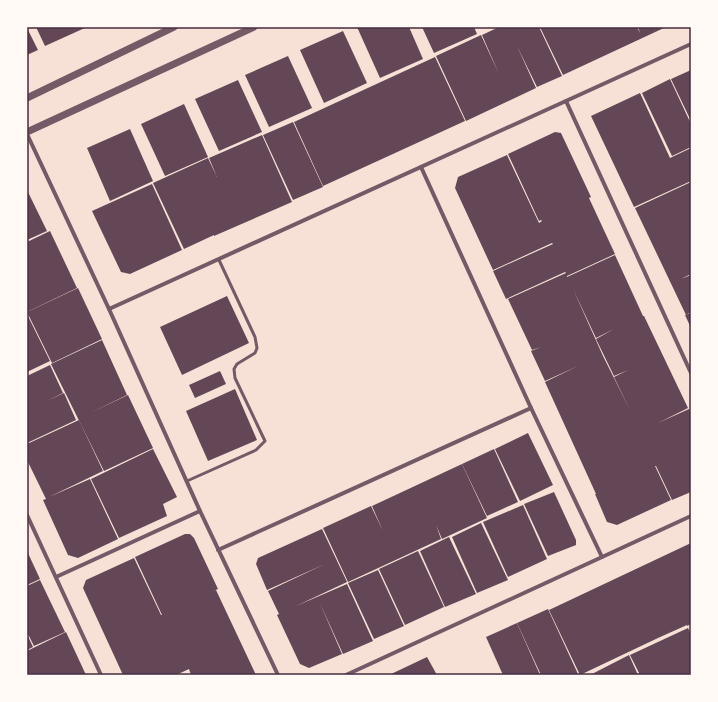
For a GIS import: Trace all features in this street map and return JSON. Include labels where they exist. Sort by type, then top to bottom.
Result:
[{"type":"street","points":[[27,98],[174,27]]},
{"type":"street","points":[[254,27],[27,133],[109,309],[218,550],[278,675]]},
{"type":"street","points":[[109,309],[691,44]]},
{"type":"street","points":[[566,101],[691,373]]},
{"type":"street","points":[[421,167],[531,408],[602,557]]},
{"type":"street","points":[[218,550],[531,408]]},
{"type":"street","points":[[56,577],[200,511]]},
{"type":"street","points":[[27,515],[101,675]]},
{"type":"street","points":[[346,675],[691,516]]},
{"type":"lane","points":[[187,481],[256,450],[265,441],[235,378],[234,369],[237,364],[255,353],[257,348],[255,337],[218,260]]},
{"type":"building","points":[[36,27],[87,27],[45,46]]},
{"type":"building","points":[[357,27],[409,27],[423,59],[380,78]]},
{"type":"building","points":[[422,27],[474,27],[477,34],[434,53]]},
{"type":"building","points":[[499,27],[539,27],[562,76],[537,87],[517,46],[536,88],[466,121],[436,56],[481,35],[499,74],[482,35]]},
{"type":"building","points":[[540,27],[637,27],[640,33],[638,27],[666,27],[563,75]]},
{"type":"building","points":[[27,28],[38,50],[27,55]]},
{"type":"building","points":[[343,31],[367,83],[324,103],[300,50]]},
{"type":"building","points":[[288,56],[312,108],[269,127],[245,75]]},
{"type":"building","points":[[435,57],[465,121],[323,186],[294,122]]},
{"type":"building","points":[[691,70],[691,121],[671,79]]},
{"type":"building","points":[[670,79],[691,124],[691,147],[672,156],[642,93]]},
{"type":"building","points":[[238,80],[262,132],[219,151],[195,99]]},
{"type":"building","points":[[640,93],[670,158],[691,148],[691,181],[634,207],[591,116]]},
{"type":"building","points":[[184,104],[208,157],[165,176],[141,124]]},
{"type":"building","points":[[293,122],[323,187],[293,200],[263,135]]},
{"type":"building","points":[[130,129],[153,181],[110,201],[87,148]]},
{"type":"building","points":[[555,132],[561,133],[591,197],[589,198],[615,254],[567,277],[615,255],[688,408],[658,423],[689,409],[691,413],[691,492],[672,500],[655,466],[671,500],[617,525],[607,522],[596,494],[545,382],[578,366],[545,381],[531,351],[541,347],[532,350],[508,299],[566,273],[565,272],[506,299],[493,271],[553,244],[552,243],[493,270],[455,188],[458,177],[507,155],[539,223],[542,221],[539,221],[508,154]],"holes":[[[573,289],[596,338],[614,329],[596,339],[614,376],[628,370],[614,377],[630,410],[603,356]]]},
{"type":"building","points":[[262,135],[292,202],[184,249],[153,183],[208,158],[217,177],[209,158]]},
{"type":"building","points":[[691,182],[691,274],[681,279],[691,275],[691,312],[686,315],[635,208]]},
{"type":"building","points":[[152,184],[182,250],[130,274],[121,272],[92,211]]},
{"type":"building","points":[[27,190],[47,231],[27,240]]},
{"type":"building","points":[[50,231],[77,288],[27,312],[27,242]]},
{"type":"building","points":[[78,288],[102,339],[52,363],[27,312]]},
{"type":"building","points":[[227,296],[249,343],[182,375],[160,327]]},
{"type":"building","points":[[691,313],[691,328],[685,315]]},
{"type":"building","points":[[27,314],[50,361],[27,372]]},
{"type":"building","points":[[102,340],[127,395],[90,413],[128,395],[153,448],[104,471],[51,364]]},
{"type":"building","points":[[50,365],[63,393],[47,401],[64,393],[76,420],[27,443],[27,376]]},
{"type":"building","points":[[220,371],[226,384],[195,398],[189,385]]},
{"type":"building","points":[[235,389],[257,440],[208,461],[186,411]]},
{"type":"building","points":[[79,420],[103,471],[49,497],[90,479],[118,539],[78,558],[68,555],[43,500],[46,499],[27,460],[27,444]]},
{"type":"building","points":[[528,433],[553,485],[520,501],[495,449]]},
{"type":"building","points":[[153,449],[177,497],[163,504],[167,516],[119,538],[91,479]]},
{"type":"building","points":[[494,449],[518,502],[487,516],[462,464]]},
{"type":"building","points":[[462,464],[487,518],[442,539],[436,525],[441,539],[348,582],[323,528],[371,506],[383,531],[372,506]]},
{"type":"building","points":[[554,492],[576,540],[576,545],[548,556],[524,504]]},
{"type":"building","points":[[523,505],[547,559],[508,577],[483,522]]},
{"type":"building","points":[[481,523],[508,580],[477,593],[452,537]]},
{"type":"building","points":[[322,529],[347,582],[296,606],[347,584],[373,641],[343,654],[319,601],[342,654],[309,668],[300,664],[277,615],[279,614],[268,591],[325,564],[267,590],[256,564],[258,558]]},
{"type":"building","points":[[185,534],[190,534],[194,538],[218,589],[211,592],[216,590],[256,675],[191,675],[189,669],[176,675],[123,675],[83,588],[86,580],[134,558],[162,615],[135,557]]},
{"type":"building","points":[[449,537],[476,594],[445,607],[420,551]]},
{"type":"building","points":[[691,543],[691,624],[580,675],[549,610]]},
{"type":"building","points":[[27,551],[40,579],[27,585]]},
{"type":"building","points":[[418,551],[444,607],[405,625],[379,569]]},
{"type":"building","points":[[378,570],[404,626],[374,639],[348,583]]},
{"type":"building","points":[[40,580],[65,632],[34,646],[27,632],[27,586]]},
{"type":"building","points":[[548,609],[578,674],[541,675],[517,623]]},
{"type":"building","points":[[517,623],[540,675],[503,675],[486,637]]},
{"type":"building","points":[[688,628],[691,634],[691,675],[640,675],[630,655]]},
{"type":"building","points":[[66,632],[86,675],[27,675],[27,651]]},
{"type":"building","points":[[27,634],[33,647],[27,650]]},
{"type":"building","points":[[629,655],[638,675],[590,675]]},
{"type":"building","points":[[427,657],[437,675],[389,675]]}]
